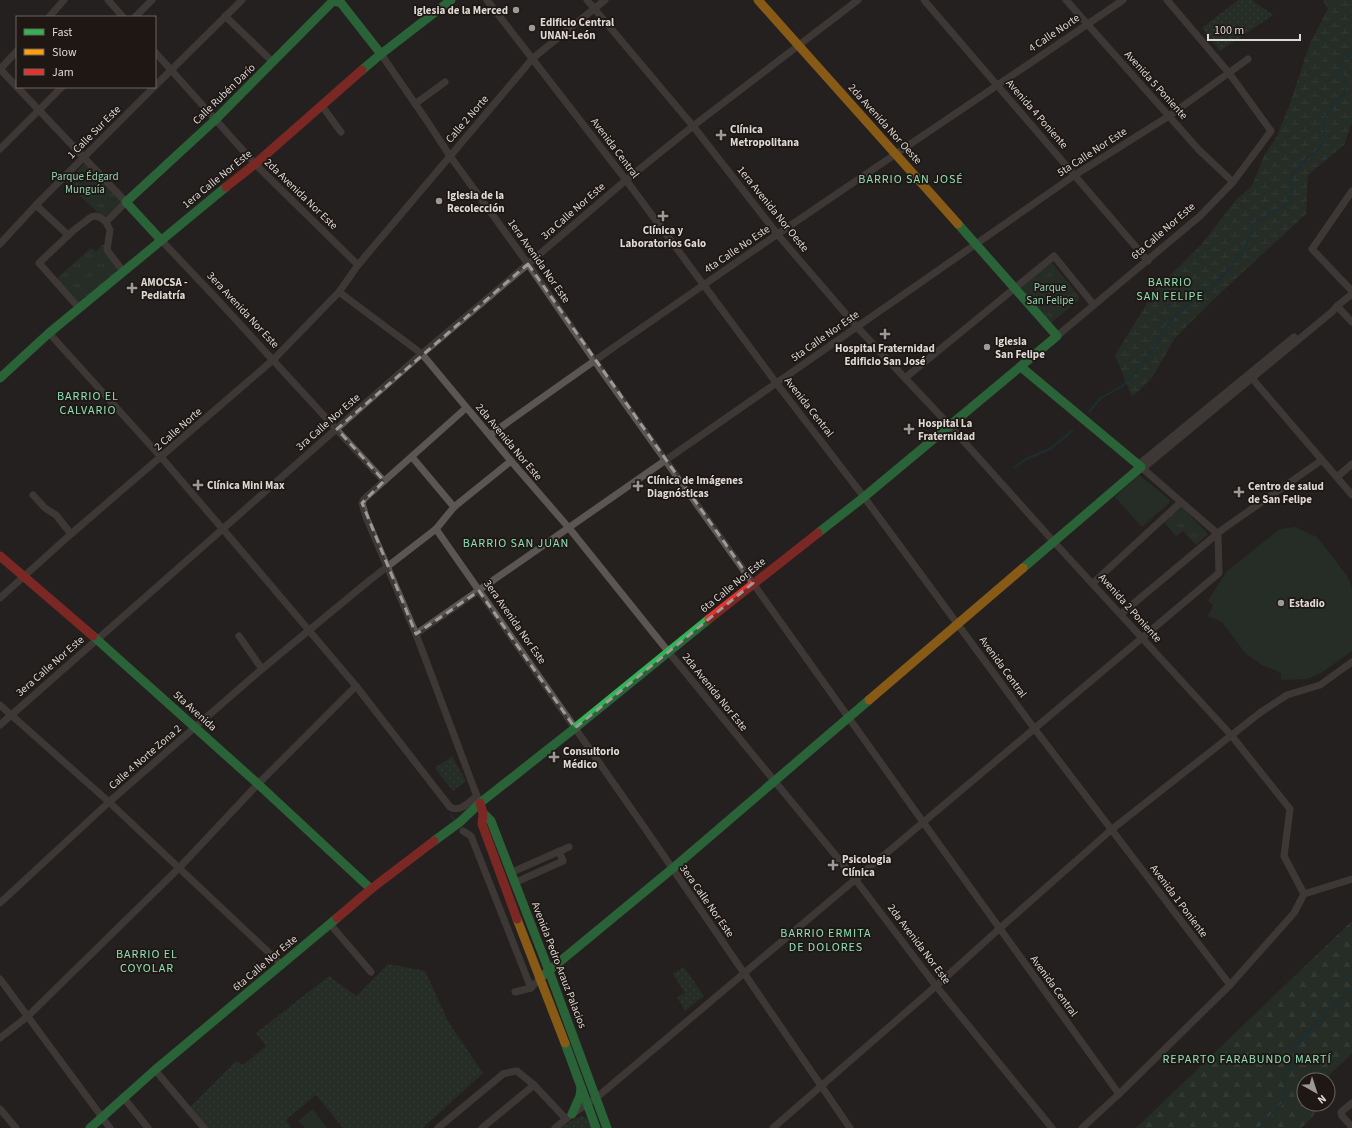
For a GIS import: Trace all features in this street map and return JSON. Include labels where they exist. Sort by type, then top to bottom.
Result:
[{"type":"street","points":[[49,16],[64,0]]},
{"type":"street","points":[[108,0],[122,16]]},
{"type":"street","points":[[136,16],[152,0]]},
{"type":"street","name":"1 Calle Sur Este","points":[[156,86],[242,0]]},
{"type":"street","name":"1era Avenida Nor Este","points":[[333,0],[341,3],[381,54],[450,156],[528,264],[666,461]]},
{"type":"street","name":"Calle Rubén Darío","points":[[126,202],[215,120],[333,0]]},
{"type":"street","name":"1era Calle Nor Este","points":[[0,378],[49,332],[254,164],[381,54],[451,0]]},
{"type":"street","name":"Avenida Central","points":[[487,0],[626,180],[777,384],[864,496],[1034,728],[1112,830]]},
{"type":"street","name":"1era Avenida Nor Oeste","points":[[587,0],[693,126],[778,235],[857,327],[950,426]]},
{"type":"street","name":"Calle 2 Norte","points":[[358,265],[533,58],[605,0]]},
{"type":"street","name":"2da Avenida Nor Oeste","points":[[758,0],[1057,336]]},
{"type":"street","name":"3ra Calle Nor Este","points":[[222,528],[422,354],[626,180],[693,126],[858,0]]},
{"type":"street","name":"Avenida 4 Poniente","points":[[924,0],[1148,261]]},
{"type":"street","name":"Avenida 5 Poniente","points":[[1066,0],[1199,150],[1233,182]]},
{"type":"street","name":"4 Calle Norte","points":[[998,85],[1123,0]]},
{"type":"street","points":[[1167,0],[1229,73]]},
{"type":"street","points":[[225,16],[273,62]]},
{"type":"street","points":[[0,69],[16,52]]},
{"type":"street","name":"2da Avenida Nor Este","points":[[156,53],[254,164],[358,265]]},
{"type":"street","name":"5ta Calle Nor Este","points":[[416,634],[1076,176],[1169,116],[1248,58]]},
{"type":"street","name":"3era Avenida Nor Este","points":[[0,69],[16,86]]},
{"type":"street","name":"6ta Calle Nor Este","points":[[90,1128],[123,1097],[371,889],[460,822],[478,799],[575,728],[752,583],[864,496],[1021,367],[1200,216],[1233,182],[1271,131],[1229,73]]},
{"type":"street","points":[[415,104],[445,82]]},
{"type":"street","name":"4ta Calle No Este","points":[[490,435],[594,360],[778,235],[895,153],[998,85]]},
{"type":"street","name":"3era Avenida Nor Este","points":[[18,88],[126,202],[384,481]]},
{"type":"street","points":[[0,149],[38,109],[61,88]]},
{"type":"street","name":"1 Calle Sur Este","points":[[0,244],[36,205],[154,88]]},
{"type":"street","points":[[322,106],[340,132]]},
{"type":"street","points":[[515,992],[531,988],[540,978],[672,869],[1140,467],[1250,376],[1333,311],[1352,292],[1312,249],[1352,191]]},
{"type":"street","points":[[106,222],[126,202]]},
{"type":"street","points":[[36,205],[68,235]]},
{"type":"street","points":[[79,308],[38,263],[68,235],[91,217],[96,216],[101,218],[106,222],[110,230],[107,250],[123,271]]},
{"type":"street","points":[[905,378],[1054,256],[1094,305]]},
{"type":"street","name":"2 Calle Norte","points":[[0,598],[71,534],[273,360],[339,292],[358,265]]},
{"type":"street","name":"2da Avenida Nor Este","points":[[339,292],[422,354],[466,408],[569,528],[855,879],[936,986],[1052,1128]]},
{"type":"street","points":[[1337,306],[1352,322]]},
{"type":"street","points":[[49,332],[162,457],[356,686],[450,807],[455,809],[462,808],[478,799],[416,634],[366,517],[362,503],[364,499],[466,408]]},
{"type":"street","points":[[556,1128],[586,1103],[596,1098],[1219,573],[1218,534],[1021,367]]},
{"type":"street","points":[[1250,376],[1352,495]]},
{"type":"street","name":"Avenida 2 Poniente","points":[[950,426],[1054,542],[1232,735],[1290,809],[1284,856],[1304,894]]},
{"type":"street","points":[[412,457],[454,506]]},
{"type":"street","points":[[1121,614],[1223,529],[1322,460]]},
{"type":"street","name":"Calle 4 Norte Zona 2","points":[[0,903],[109,802],[262,669],[388,566],[436,529],[454,506],[511,461]]},
{"type":"street","name":"Avenida Central","points":[[666,461],[848,718],[1119,1094]]},
{"type":"street","points":[[1337,477],[1352,464]]},
{"type":"street","points":[[33,495],[45,508],[56,515],[71,534]]},
{"type":"street","points":[[1093,584],[1181,502]]},
{"type":"street","points":[[97,639],[222,528]]},
{"type":"street","name":"3era Avenida Nor Este","points":[[436,529],[575,728]]},
{"type":"street","name":"5ta Avenida","points":[[0,556],[97,639],[258,784],[371,889]]},
{"type":"street","points":[[238,636],[262,669]]},
{"type":"street","name":"3era Calle Nor Este","points":[[0,725],[97,639]]},
{"type":"street","points":[[773,1128],[1112,830],[1261,712],[1287,695],[1320,685],[1352,662]]},
{"type":"street","points":[[0,1038],[27,1017],[179,868],[258,784],[356,686]]},
{"type":"street","points":[[0,705],[109,802],[282,964]]},
{"type":"street","name":"3era Calle Nor Este","points":[[575,728],[821,1087]]},
{"type":"street","name":"Avenida Pedro Arauz Palacios","points":[[478,799],[483,813],[482,824],[497,867],[561,1031],[595,1126]]},
{"type":"street","name":"6ta Calle Nor Este","points":[[460,822],[483,813]]},
{"type":"street","name":"Avenida Pedro Arauz Palacios","points":[[483,813],[491,821],[549,971],[607,1128]]},
{"type":"street","name":"Avenida 1 Poniente","points":[[1112,830],[1230,985]]},
{"type":"street","points":[[463,831],[472,836],[531,988]]},
{"type":"street","points":[[497,867],[509,868],[569,847]]},
{"type":"street","points":[[514,883],[563,861],[559,851]]},
{"type":"street","points":[[1082,1128],[1119,1094],[1230,985],[1294,913],[1304,894],[1352,880]]},
{"type":"street","points":[[515,915],[526,912]]},
{"type":"street","points":[[330,924],[371,972]]},
{"type":"street","points":[[0,980],[110,1128]]},
{"type":"street","points":[[561,1031],[570,1028]]},
{"type":"street","points":[[155,1070],[204,1128]]},
{"type":"street","points":[[438,1128],[503,1074],[510,1072],[517,1072],[569,1116],[583,1114],[587,1116],[595,1126]]},
{"type":"street","points":[[482,1128],[534,1085]]},
{"type":"street","points":[[821,1087],[850,1128]]},
{"type":"street","points":[[569,1116],[580,1096],[581,1088]]},
{"type":"street","points":[[123,1097],[148,1128]]},
{"type":"street","points":[[1352,1103],[1341,1112],[1342,1116],[1352,1127]]},
{"type":"street","points":[[0,1109],[16,1128]]},
{"type":"highlighted area","points":[[528,264],[753,583],[575,728],[479,591],[416,634],[362,503],[384,481],[337,429]]},
{"type":"green space","points":[[1238,0],[1252,0],[1273,15],[1220,51],[1202,28]]},
{"type":"green space","points":[[1323,0],[1352,0],[1352,122],[1344,145],[1308,175],[1306,214],[1214,299],[1175,338],[1151,379],[1132,397],[1115,355],[1156,289],[1201,245],[1236,200],[1252,186],[1264,156],[1277,136],[1289,106],[1310,43],[1328,9]]},
{"type":"green space","name":"Parque Édgard Munguía","points":[[85,163],[121,200],[121,202],[104,218],[66,183]]},
{"type":"green space","points":[[103,244],[119,271],[79,304],[56,279],[91,248],[96,252]]},
{"type":"green space","name":"Parque San Felipe","points":[[1052,263],[1079,296],[1079,300],[1052,322],[1048,321],[1022,291],[1021,287],[1048,264]]},
{"type":"green space","points":[[1139,475],[1170,500],[1169,503],[1142,527],[1115,497]]},
{"type":"green space","points":[[1182,507],[1208,534],[1196,545],[1183,531],[1176,536],[1163,521],[1175,509]]},
{"type":"green space","name":"Estadio","points":[[1295,527],[1317,537],[1347,576],[1352,587],[1352,651],[1321,673],[1307,679],[1281,680],[1281,673],[1262,665],[1245,653],[1222,622],[1208,616],[1213,605],[1208,601],[1226,572],[1280,529]]},
{"type":"green space","points":[[452,756],[466,781],[453,791],[435,768]]},
{"type":"green space","points":[[1352,921],[1352,1054],[1332,1072],[1296,1072],[1296,1112],[1315,1112],[1312,1118],[1301,1128],[1136,1128]]},
{"type":"green space","points":[[388,964],[425,971],[449,1023],[483,1073],[423,1128],[343,1128],[316,1095],[286,1120],[291,1127],[290,1128],[204,1128],[188,1109],[236,1061],[243,1065],[266,1046],[256,1033],[329,976],[356,996]]},
{"type":"green space","points":[[684,967],[704,996],[685,1011],[677,997],[685,993],[673,974]]},
{"type":"green space","points":[[313,1109],[327,1128],[305,1128],[298,1121]]},
{"type":"green space","points":[[582,1116],[587,1118],[592,1128],[560,1128],[576,1118]]},
{"type":"waterway","points":[[1089,412],[1101,398],[1122,386],[1130,379],[1155,348],[1162,332],[1175,316],[1218,280],[1231,267],[1245,248],[1253,224],[1288,204],[1291,196],[1292,174],[1308,157],[1319,150],[1325,140],[1323,126],[1325,117],[1332,109],[1335,101],[1344,94],[1346,84],[1340,68],[1342,61],[1352,53]]},
{"type":"waterway","points":[[1014,468],[1026,459],[1050,449],[1072,431]]},
{"type":"waterway","points":[[451,815],[455,821]]},
{"type":"waterway","points":[[1259,1128],[1282,1104],[1285,1090],[1285,1074],[1290,1068],[1292,1050],[1352,988]]},
{"type":"traffic: fast","points":[[362,70],[451,0]]},
{"type":"traffic: fast","points":[[333,1],[341,3],[381,54]]},
{"type":"traffic: fast","points":[[161,240],[126,202],[215,120],[333,1]]},
{"type":"traffic: fast","points":[[0,378],[49,333],[226,187]]},
{"type":"traffic: fast","points":[[818,533],[864,497],[1057,336],[958,224]]},
{"type":"traffic: fast","points":[[1021,367],[1141,467],[1023,568]]},
{"type":"traffic: fast","points":[[434,841],[460,822],[480,803],[709,619]]},
{"type":"traffic: fast","points":[[93,636],[258,784],[371,889]]},
{"type":"traffic: fast","points":[[540,978],[672,869],[869,700]]},
{"type":"traffic: fast","points":[[483,813],[491,821],[549,971],[607,1128]]},
{"type":"traffic: fast","points":[[90,1128],[155,1070],[337,918]]},
{"type":"traffic: fast","points":[[565,1043],[596,1128]]},
{"type":"traffic: fast","points":[[572,1114],[580,1096],[581,1088]]},
{"type":"traffic: slow","points":[[758,0],[958,224]]},
{"type":"traffic: slow","points":[[869,700],[1023,568]]},
{"type":"traffic: slow","points":[[517,919],[565,1043]]},
{"type":"traffic: jam","points":[[226,187],[255,164],[362,70]]},
{"type":"traffic: jam","points":[[709,619],[818,533]]},
{"type":"traffic: jam","points":[[0,556],[93,636]]},
{"type":"traffic: jam","points":[[480,803],[483,813],[482,824],[517,919]]},
{"type":"traffic: jam","points":[[337,918],[371,889],[434,841]]},
{"type":"place","name":"Iglesia de la Merced","points":[[516,10]]},
{"type":"place","name":"Edificio Central UNAN-León","points":[[532,28]]},
{"type":"place","name":"Clínica Metropolitana","points":[[721,135]]},
{"type":"place","name":"Iglesia de la Recolección","points":[[439,201]]},
{"type":"place","name":"Clínica y Laboratorios Galo","points":[[663,216]]},
{"type":"place","name":"AMOCSA - Pediatría","points":[[132,288]]},
{"type":"place","name":"Hospital Fraternidad Edificio San José","points":[[885,334]]},
{"type":"place","name":"Iglesia San Felipe","points":[[987,347]]},
{"type":"place","name":"Hospital La Fraternidad","points":[[909,429]]},
{"type":"place","name":"Clínica Mini Max","points":[[198,485]]},
{"type":"place","name":"Clínica de Imágenes Diagnósticas","points":[[638,486]]},
{"type":"place","name":"Centro de salud de San Felipe","points":[[1239,492]]},
{"type":"place","name":"Estadio","points":[[1281,603]]},
{"type":"place","name":"Consultorio Médico","points":[[554,757]]},
{"type":"place","name":"Psicologia Clínica","points":[[833,865]]},
{"type":"district","name":"BARRIO SAN JOSÉ","points":[[911,179]]},
{"type":"district","name":"BARRIO SAN FELIPE","points":[[1170,289]]},
{"type":"district","name":"BARRIO EL CALVARIO","points":[[88,403]]},
{"type":"district","name":"BARRIO SAN JUAN","points":[[516,543]]},
{"type":"district","name":"BARRIO ERMITA DE DOLORES","points":[[826,940]]},
{"type":"district","name":"BARRIO EL COYOLAR","points":[[147,961]]},
{"type":"district","name":"REPARTO FARABUNDO MARTÍ","points":[[1247,1059]]}]
